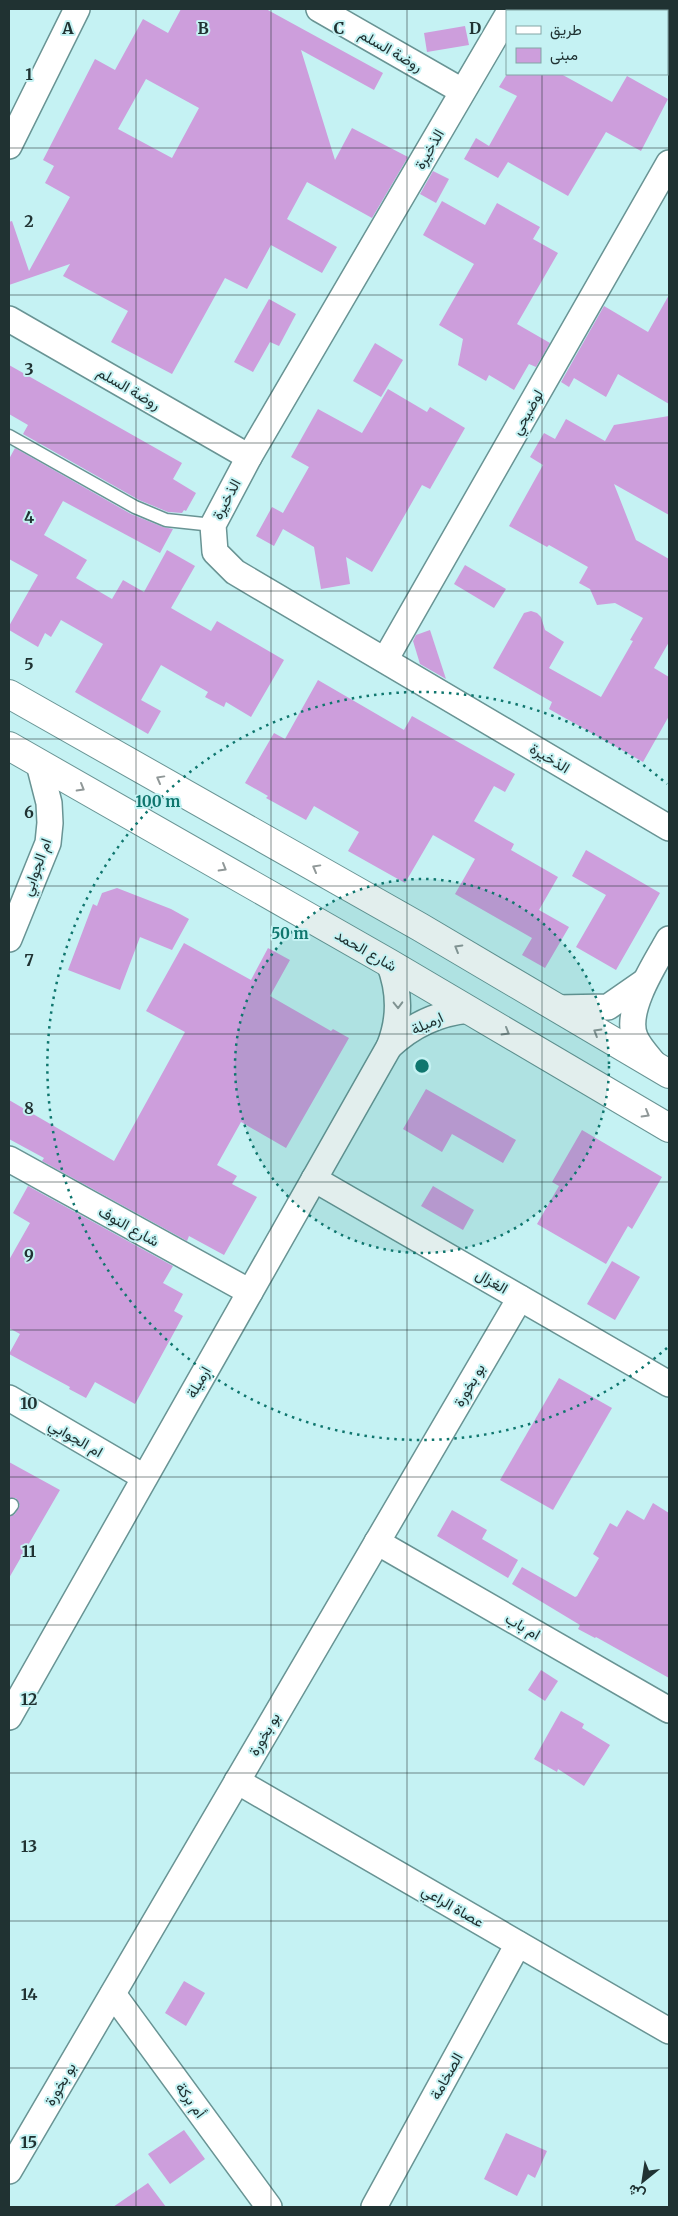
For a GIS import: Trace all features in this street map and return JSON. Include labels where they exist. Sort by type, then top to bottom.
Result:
[{"type":"street","points":[[9,146],[77,9]]},
{"type":"street","name":"روضة السلم","points":[[319,9],[462,92]]},
{"type":"street","name":"الذخيرة","points":[[506,18],[249,457],[213,525],[215,552],[235,572],[669,828]]},
{"type":"street","name":"لوضيحي","points":[[385,660],[669,163]]},
{"type":"street","name":"روضة السلم","points":[[9,319],[249,457]]},
{"type":"street","points":[[9,694],[412,922],[662,1070]]},
{"type":"street","name":"شارع الحمد","points":[[9,746],[389,963],[669,1128]]},
{"type":"street","name":"ام الجوابي","points":[[9,939],[48,843],[49,803],[39,764]]},
{"type":"street","points":[[662,1070],[634,1037],[632,1019],[644,982],[669,939]]},
{"type":"street","name":"ارميلة","points":[[9,1717],[389,1047],[396,1026],[398,1005],[394,976],[389,963]]},
{"type":"street","points":[[557,1008],[608,1008],[644,982]]},
{"type":"street","name":"ارميلة","points":[[389,1047],[400,1037],[426,1021],[454,1011],[469,1010]]},
{"type":"street","name":"شارع النوف","points":[[9,1159],[250,1292]]},
{"type":"street","name":"الغزال","points":[[314,1179],[669,1384]]},
{"type":"street","name":"بو بخورة","points":[[9,2171],[520,1298]]},
{"type":"street","name":"ام الجوابي","points":[[9,1398],[144,1477]]},
{"type":"street","name":"ام باب","points":[[377,1542],[669,1710]]},
{"type":"street","name":"عصاة الراعي","points":[[237,1781],[669,2031]]},
{"type":"street","name":"الصخامة","points":[[374,2207],[518,1944]]},
{"type":"street","name":"أم بركة","points":[[113,1994],[269,2207]]},
{"type":"lane","points":[[9,436],[134,507],[166,520],[213,525]]},
{"type":"building","points":[[181,9],[266,9],[383,73],[374,90],[301,50],[335,160],[352,128],[408,157],[372,218],[307,182],[287,219],[337,247],[322,273],[271,245],[247,289],[225,278],[172,374],[111,342],[128,311],[63,276],[70,264],[9,285],[9,222],[12,221],[29,271],[70,197],[45,183],[54,166],[43,160],[95,59],[115,70],[143,19],[168,33]],"holes":[[[146,79],[199,108],[172,158],[118,129]]]},
{"type":"building","points":[[465,26],[469,45],[427,52],[424,33]]},
{"type":"building","points":[[506,75],[563,75],[612,102],[627,76],[668,99],[641,151],[606,132],[568,196],[508,162],[498,178],[464,159],[476,138],[489,146],[517,96],[499,87]]},
{"type":"building","points":[[433,171],[449,179],[436,203],[420,194]]},
{"type":"building","points":[[442,201],[485,225],[497,203],[540,227],[533,239],[558,253],[517,324],[550,343],[536,367],[529,364],[514,390],[489,375],[486,381],[458,365],[463,339],[439,325],[474,264],[423,235]]},
{"type":"building","points":[[669,295],[669,404],[618,374],[606,397],[574,378],[569,387],[561,382],[604,306],[648,332]]},
{"type":"building","points":[[269,299],[296,314],[279,346],[270,342],[253,372],[234,362]]},
{"type":"building","points":[[375,343],[403,360],[381,397],[353,381]]},
{"type":"building","points":[[9,365],[182,463],[173,479],[196,493],[186,511],[184,510],[182,513],[168,512],[139,500],[23,434],[28,425],[9,414]]},
{"type":"building","points":[[388,389],[427,412],[430,407],[465,428],[430,489],[422,485],[372,572],[346,557],[350,584],[321,589],[314,547],[283,529],[274,546],[256,536],[272,507],[283,513],[309,467],[291,457],[318,409],[362,433]]},
{"type":"building","points":[[669,416],[669,515],[614,484],[636,540],[669,559],[669,642],[654,668],[669,677],[669,716],[643,762],[549,709],[552,702],[493,668],[524,613],[531,611],[541,617],[545,630],[564,642],[549,668],[601,697],[633,641],[630,640],[643,618],[615,603],[597,605],[590,589],[579,583],[588,567],[549,545],[547,547],[509,526],[543,465],[530,457],[544,433],[555,439],[566,419],[605,441],[614,425]]},
{"type":"building","points":[[15,448],[131,514],[173,529],[160,553],[63,501],[44,535],[87,560],[76,578],[112,599],[123,580],[144,592],[167,550],[195,566],[171,608],[211,631],[217,621],[284,660],[251,717],[226,702],[224,707],[205,697],[208,692],[161,665],[141,700],[161,711],[148,734],[75,692],[103,644],[61,620],[51,637],[45,633],[38,647],[9,630],[9,626],[38,575],[9,559],[9,459]]},
{"type":"building","points":[[465,565],[506,589],[494,608],[454,584]]},
{"type":"building","points":[[430,630],[446,679],[420,664],[413,641],[416,635]]},
{"type":"building","points":[[318,680],[404,730],[412,716],[515,774],[505,792],[494,786],[474,821],[514,844],[511,850],[558,877],[539,910],[569,927],[545,968],[522,955],[532,938],[455,894],[475,859],[433,835],[405,883],[348,851],[359,832],[314,806],[306,820],[266,798],[268,796],[245,783],[274,733],[285,739]]},
{"type":"building","points":[[586,850],[660,893],[616,970],[576,947],[606,895],[572,876]]},
{"type":"building","points":[[117,888],[171,909],[189,919],[172,950],[140,937],[120,990],[68,970],[93,904],[97,906],[102,893]]},
{"type":"building","points":[[184,943],[251,980],[268,948],[290,960],[270,996],[331,1031],[333,1029],[349,1038],[286,1148],[241,1122],[217,1165],[237,1176],[232,1184],[257,1197],[224,1255],[189,1236],[187,1241],[42,1161],[44,1158],[9,1139],[9,1100],[114,1161],[185,1032],[146,1011]]},
{"type":"building","points":[[426,1089],[516,1140],[503,1163],[452,1134],[442,1152],[403,1129]]},
{"type":"building","points":[[582,1130],[662,1177],[632,1229],[628,1226],[606,1264],[537,1224],[559,1186],[552,1182]]},
{"type":"building","points":[[28,1186],[173,1266],[163,1283],[183,1294],[174,1311],[183,1316],[135,1404],[95,1382],[86,1398],[69,1389],[70,1387],[9,1354],[20,1334],[9,1328],[9,1260],[30,1223],[13,1213]]},
{"type":"building","points":[[433,1186],[474,1210],[463,1230],[421,1206]]},
{"type":"building","points":[[612,1261],[640,1277],[615,1320],[587,1304]]},
{"type":"building","points":[[559,1378],[612,1408],[553,1510],[500,1480]]},
{"type":"building","points":[[9,1462],[60,1490],[9,1578],[9,1517],[15,1514],[20,1505],[16,1498],[9,1498]]},
{"type":"building","points":[[653,1503],[669,1513],[669,1678],[578,1629],[580,1625],[512,1584],[522,1567],[575,1597],[577,1596],[599,1558],[593,1554],[610,1523],[617,1527],[627,1510],[644,1520]]},
{"type":"building","points":[[452,1510],[487,1530],[482,1539],[518,1560],[508,1578],[437,1536]]},
{"type":"building","points":[[541,1670],[558,1681],[545,1701],[528,1690]]},
{"type":"building","points":[[561,1711],[584,1724],[582,1728],[610,1745],[584,1786],[558,1769],[557,1772],[534,1759]]},
{"type":"building","points":[[184,1981],[205,1993],[186,2026],[165,2013]]},
{"type":"building","points":[[184,2130],[205,2159],[170,2184],[148,2154]]},
{"type":"building","points":[[506,2133],[547,2151],[535,2178],[528,2174],[517,2196],[484,2179]]},
{"type":"building","points":[[148,2183],[166,2207],[113,2207]]}]
